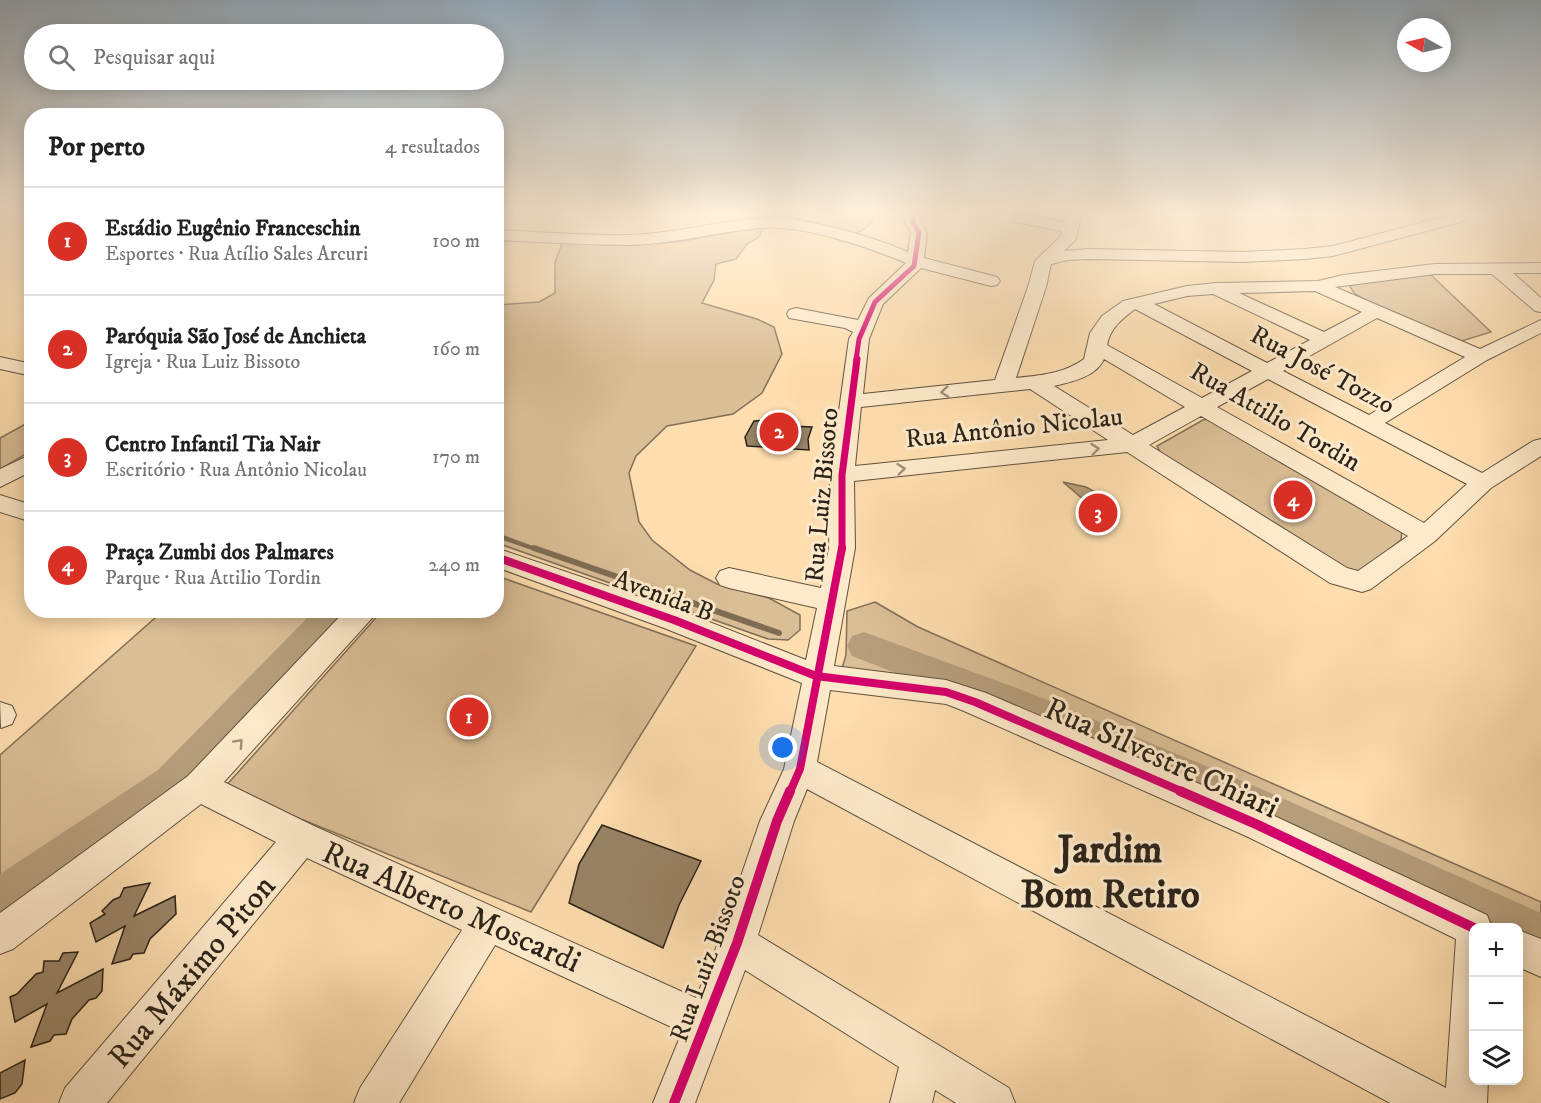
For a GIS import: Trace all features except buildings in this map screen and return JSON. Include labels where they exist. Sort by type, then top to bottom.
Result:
[{"type":"street","name":"Rua Luiz Bissoto","points":[[674,1103],[736,944],[777,821],[800,769],[842,548],[842,475],[860,334],[875,302],[910,270],[914,263]]},
{"type":"street","points":[[924,263],[991,281]]},
{"type":"street","points":[[1003,386],[1037,287],[1042,263]]},
{"type":"street","points":[[850,402],[1055,381],[1079,372],[1093,362],[1100,333],[1109,320],[1137,303],[1187,291],[1216,288],[1317,286],[1343,280],[1436,269],[1541,268]]},
{"type":"street","points":[[1497,269],[1541,307]]},
{"type":"street","points":[[1317,286],[1480,356]]},
{"type":"street","points":[[1216,288],[1325,340]]},
{"type":"street","name":"Rua José Tozzo","points":[[1137,303],[1484,483]]},
{"type":"street","name":"Rua Antônio Nicolau","points":[[842,475],[1134,444],[1375,312]]},
{"type":"street","points":[[798,323],[860,334]]},
{"type":"street","points":[[1369,423],[1480,356],[1541,326]]},
{"type":"street","name":"Rua Attilio Tordin","points":[[1096,347],[1426,535]]},
{"type":"street","points":[[0,363],[24,368]]},
{"type":"street","points":[[1035,383],[1339,576],[1355,582],[1362,582],[1426,535],[1484,483],[1541,447]]},
{"type":"street","points":[[0,479],[24,466]]},
{"type":"street","points":[[0,503],[24,511]]},
{"type":"street","name":"Avenida B","points":[[504,560],[674,620],[816,676]]},
{"type":"street","points":[[729,578],[832,601]]},
{"type":"street","points":[[0,936],[199,786],[356,618]]},
{"type":"street","name":"Rua Silvestre Chiari","points":[[816,676],[946,692],[975,702],[1258,825],[1469,926]]},
{"type":"street","points":[[800,769],[1432,1103]]},
{"type":"street","name":"Rua Alberto Moscardi","points":[[199,786],[302,838],[707,1023]]},
{"type":"street","name":"Rua Máximo Piton","points":[[80,1103],[302,838]]},
{"type":"street","points":[[375,1103],[488,922]]},
{"type":"street","points":[[736,944],[994,1103]]},
{"type":"street","points":[[1523,950],[1541,958]]},
{"type":"street","points":[[1466,1103],[1471,977]]},
{"type":"street","points":[[911,1103],[921,1058]]},
{"type":"shaded area","points":[[555,263],[718,263],[716,264],[714,280],[702,303],[757,319],[774,327],[782,354],[762,393],[733,414],[667,426],[636,456],[629,473],[639,522],[652,540],[690,570],[717,584],[769,598],[800,615],[800,630],[788,640],[768,639],[504,545],[504,304],[539,302],[555,293]]},
{"type":"shaded area","points":[[1431,275],[1491,332],[1462,341],[1378,307],[1355,294],[1350,287],[1355,282]]},
{"type":"shaded area","points":[[1208,419],[1402,530],[1401,540],[1358,574],[1347,573],[1161,454],[1157,446]]},
{"type":"shaded area","points":[[24,425],[24,455],[0,469],[0,438]]},
{"type":"shaded area","points":[[1063,482],[1086,487],[1106,498],[1107,505],[1092,507]]},
{"type":"shaded area","points":[[504,578],[696,646],[531,912],[224,788],[376,618],[504,618]]},
{"type":"shaded area","points":[[875,602],[918,627],[1541,902],[1541,949],[1523,941],[1523,923],[1482,923],[977,696],[841,672],[846,655],[847,611]]},
{"type":"shaded area","points":[[155,618],[342,618],[203,765],[160,801],[0,915],[0,755]]},
{"type":"waterway","points":[[504,538],[538,550]]},
{"type":"waterway","points":[[534,548],[779,633]]},
{"type":"waterway","points":[[0,900],[172,783],[328,618]]},
{"type":"waterway","points":[[864,646],[1017,704],[1252,804],[1541,936]]},
{"type":"cycle path","points":[[674,1103],[737,943],[777,821],[800,769],[842,548],[842,475],[859,339],[875,302],[914,263]]},
{"type":"cycle path","points":[[504,560],[674,620],[816,676],[946,692],[975,702],[1258,825],[1469,926]]},
{"type":"place","name":"Paróquia São José de Anchieta","points":[[779,432]]},
{"type":"place","name":"Praça Zumbi dos Palmares","points":[[1293,500]]},
{"type":"place","name":"Centro Infantil Tia Nair","points":[[1098,513]]},
{"type":"place","name":"Estádio Eugênio Franceschin","points":[[469,717]]},
{"type":"district","name":"Jardim Bom Retiro","points":[[1110,870]]}]
